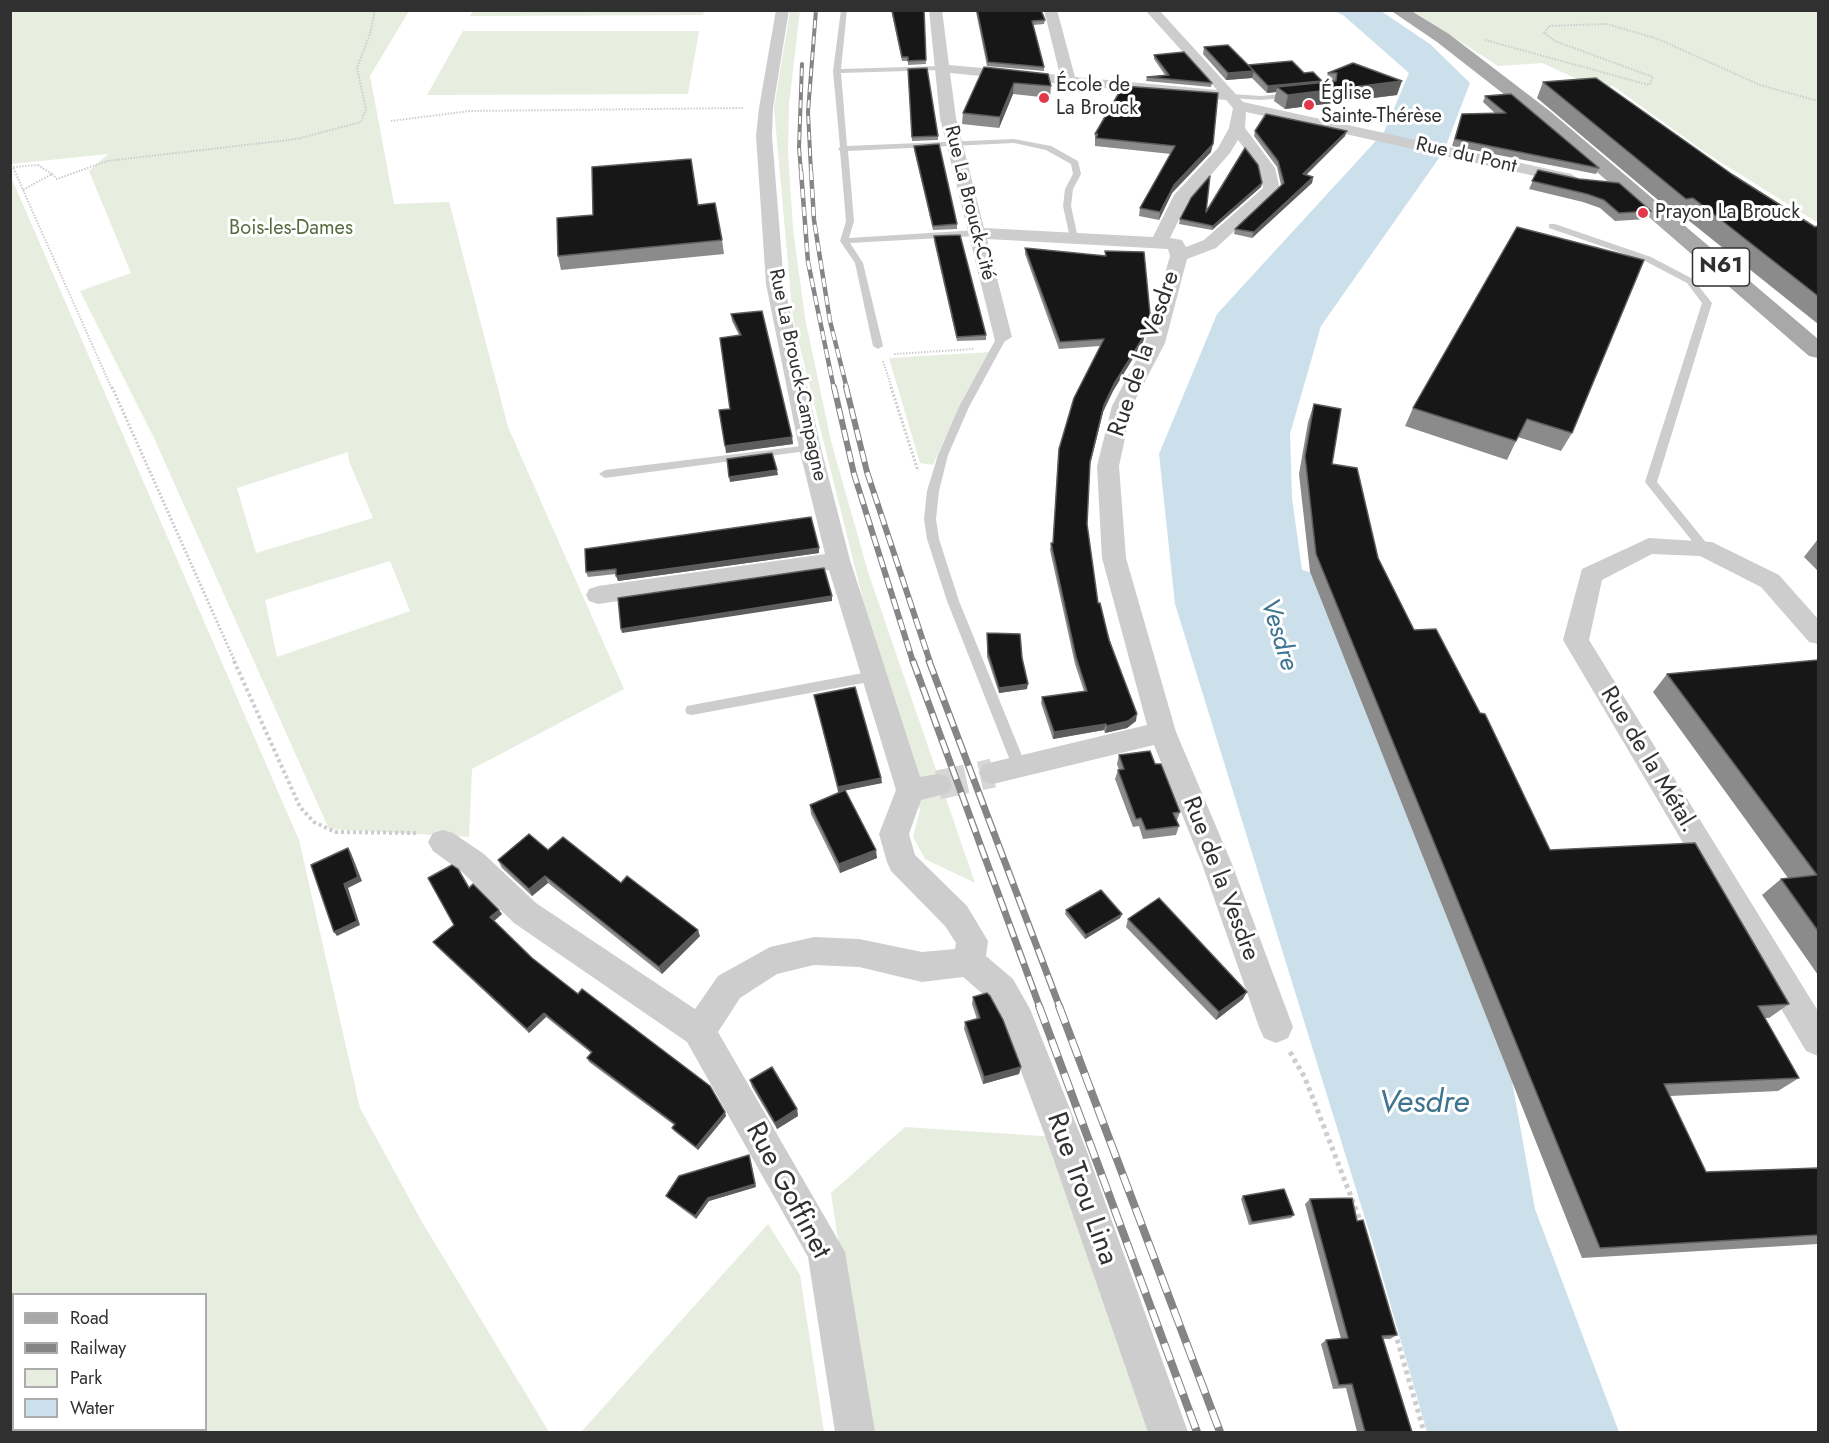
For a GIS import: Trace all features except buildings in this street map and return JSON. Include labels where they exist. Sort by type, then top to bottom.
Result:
[{"type":"main road","name":"N61","points":[[1398,10],[1443,38],[1544,116],[1818,351]]},
{"type":"street","name":"Rue La Brouck-Campagne","points":[[783,10],[766,108],[764,136],[775,284],[810,448],[838,560],[874,675],[924,788],[894,834],[902,862],[956,916],[972,941],[969,962]]},
{"type":"street","name":"Rue La Brouck-Cité","points":[[935,10],[940,68],[999,344]]},
{"type":"street","points":[[1050,10],[1069,81]]},
{"type":"street","points":[[1151,10],[1235,101]]},
{"type":"street","points":[[940,68],[1235,101]]},
{"type":"street","name":"Rue de la Vesdre","points":[[977,233],[1074,238],[1170,249],[1210,244],[1272,189],[1267,168],[1237,128],[1235,101]]},
{"type":"street","name":"Rue du Pont","points":[[1235,101],[1357,132],[1449,152],[1593,181],[1623,184]]},
{"type":"street","name":"Rue de la Vesdre","points":[[1237,128],[1224,150],[1180,199],[1155,343],[1122,406],[1108,466],[1114,558],[1162,732],[1216,864],[1276,1027]]},
{"type":"street","name":"Rue de la Métal.","points":[[1818,635],[1770,582],[1704,548],[1649,546],[1591,575],[1576,640],[1818,1040]]},
{"type":"street","points":[[597,595],[838,560]]},
{"type":"street","points":[[993,773],[1162,732]]},
{"type":"street","name":"Rue Goffinet","points":[[443,842],[473,863],[525,913],[699,1031],[825,1252],[855,1432]]},
{"type":"street","points":[[699,1031],[729,987],[770,961],[814,951],[859,953],[922,967],[969,962]]},
{"type":"street","name":"Rue Trou Lina","points":[[969,962],[1002,990],[1018,1020],[1068,1149],[1168,1432]]},
{"type":"lane","points":[[844,10],[837,71],[850,220],[844,241]]},
{"type":"lane","points":[[837,71],[940,68]]},
{"type":"lane","points":[[1235,101],[1295,94]]},
{"type":"lane","points":[[842,148],[1014,141],[1048,148],[1075,163],[1077,174],[1069,189],[1067,206],[1074,238]]},
{"type":"lane","name":"Rue de la Métal.","points":[[1552,226],[1648,260],[1690,281],[1707,303],[1651,482],[1704,548]]},
{"type":"lane","points":[[844,241],[977,233]]},
{"type":"lane","points":[[844,241],[859,263],[880,351]]},
{"type":"lane","points":[[999,344],[960,417],[943,455],[933,491],[930,519],[941,567],[1020,768]]},
{"type":"lane","points":[[605,474],[810,448]]},
{"type":"lane","points":[[692,710],[874,675]]},
{"type":"path","points":[[375,10],[370,34],[357,68],[366,109],[361,122],[297,139],[106,161],[57,179],[38,165],[13,167],[300,807],[314,822],[335,832],[421,833],[443,842]]},
{"type":"path","points":[[1443,38],[1469,36],[1649,85],[1653,77],[1555,41],[1544,33],[1549,26],[1607,24],[1658,39],[1760,85],[1818,101]]},
{"type":"path","points":[[391,121],[470,111],[563,112],[766,108]]},
{"type":"path","points":[[23,190],[52,174]]},
{"type":"path","points":[[933,491],[915,466],[880,351],[982,349],[999,344]]},
{"type":"path","points":[[1276,1027],[1305,1078],[1365,1232]]},
{"type":"path","points":[[1392,1321],[1424,1432]]},
{"type":"green space","points":[[704,10],[703,15],[470,16],[473,11]]},
{"type":"green space","name":"Bois-les-Dames","points":[[10,11],[409,11],[370,76],[394,204],[449,202],[508,427],[624,689],[472,769],[469,837],[329,829],[154,438],[80,291],[131,273],[89,171],[108,154],[11,164]],"holes":[[[348,452],[349,461],[373,518],[256,553],[237,488]],[[390,561],[410,611],[277,657],[265,600]]]},
{"type":"green space","points":[[790,11],[800,11],[789,104],[788,152],[793,229],[805,318],[831,441],[868,572],[975,883],[925,859],[913,837],[920,810],[864,604],[793,319],[774,108]]},
{"type":"green space","points":[[1413,11],[1818,11],[1818,223],[1706,153],[1613,86],[1595,87],[1542,63],[1498,66]]},
{"type":"green space","points":[[463,31],[699,31],[688,94],[427,95]]},
{"type":"green space","points":[[11,177],[299,840],[360,1108],[422,1222],[549,1432],[11,1432]]},
{"type":"green space","points":[[991,352],[933,465],[920,463],[889,358]]},
{"type":"green space","points":[[905,1127],[1057,1137],[1168,1432],[867,1432],[831,1193]]},
{"type":"green space","points":[[768,1224],[800,1275],[824,1432],[581,1432]]},
{"type":"water","name":"Vesdre","points":[[1334,11],[1381,11],[1430,44],[1470,83],[1444,151],[1321,326],[1290,434],[1292,498],[1302,570],[1310,572],[1512,1081],[1535,1209],[1619,1432],[1427,1432],[1373,1244],[1175,604],[1159,454],[1217,314],[1384,132],[1409,73],[1343,15]]},
{"type":"tunnel","points":[[938,785],[993,773]]},
{"type":"railway","points":[[811,172],[808,112],[816,10]]},
{"type":"railway","points":[[801,172],[799,148],[802,64]]},
{"type":"railway","points":[[801,171],[808,262],[834,389]]},
{"type":"railway","points":[[811,171],[814,220],[830,321],[847,389]]},
{"type":"railway","points":[[834,387],[854,474],[913,662]]},
{"type":"railway","points":[[846,387],[867,472],[930,662]]},
{"type":"railway","points":[[913,661],[1040,1008]]},
{"type":"railway","points":[[929,661],[1060,1008]]},
{"type":"railway","points":[[1039,1006],[1197,1432]]},
{"type":"railway","points":[[1059,1006],[1220,1432]]},
{"type":"place","name":"École de La Brouck","points":[[1044,98]]},
{"type":"place","name":"Église Sainte-Thérèse","points":[[1309,105]]},
{"type":"place","name":"Prayon La Brouck","points":[[1643,213]]}]
